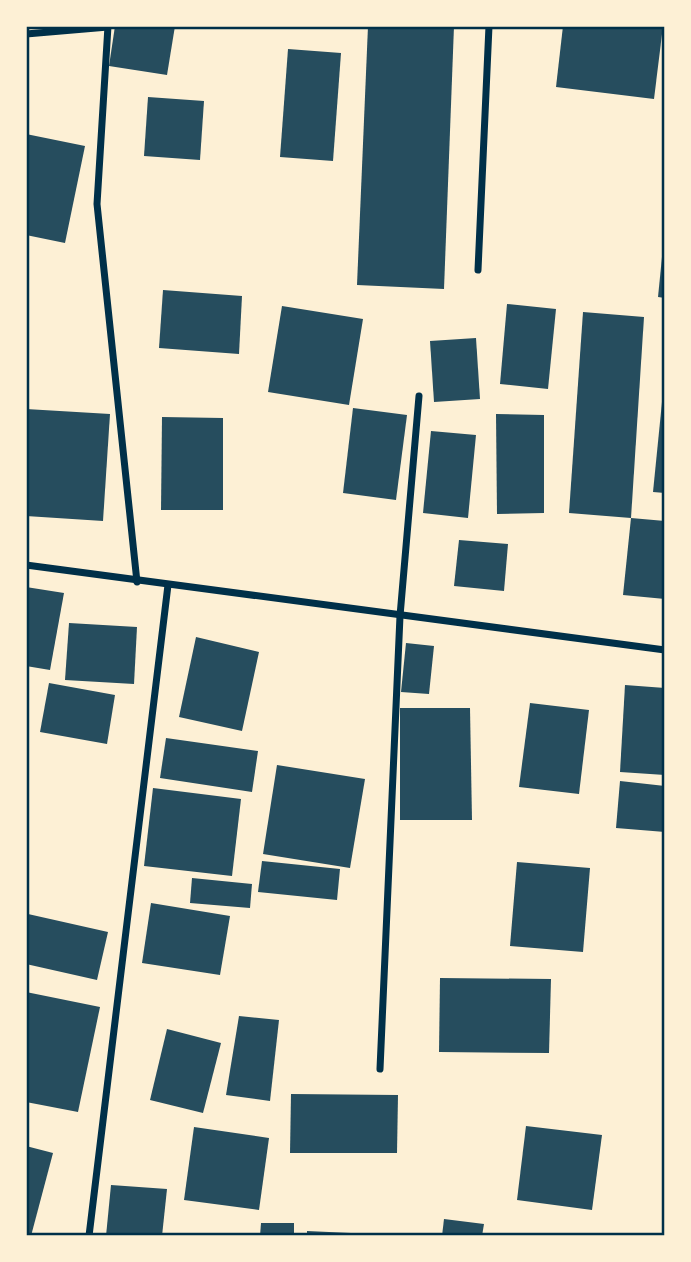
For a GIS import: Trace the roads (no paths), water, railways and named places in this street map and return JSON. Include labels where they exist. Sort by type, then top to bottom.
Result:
[{"type":"street","points":[[478,270],[489,26]]},
{"type":"street","points":[[26,34],[108,27],[97,205],[137,582]]},
{"type":"street","points":[[380,1069],[400,616],[419,396]]},
{"type":"street","points":[[26,565],[137,582],[665,650]]},
{"type":"street","points":[[89,1236],[168,585]]}]
